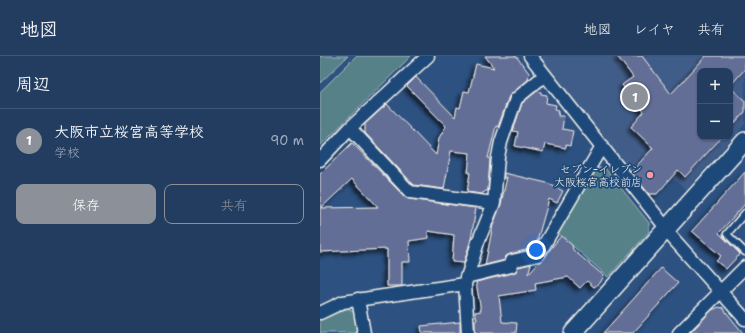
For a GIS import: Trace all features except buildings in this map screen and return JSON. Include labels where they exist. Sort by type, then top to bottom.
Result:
[{"type":"street","points":[[320,160],[350,128],[428,56]]},
{"type":"street","points":[[530,56],[667,229],[670,235],[745,319]]},
{"type":"street","points":[[468,333],[466,281],[478,242],[494,203],[498,157],[501,142],[516,98],[545,75]]},
{"type":"street","points":[[350,128],[410,192],[494,203]]},
{"type":"street","points":[[573,333],[745,141]]},
{"type":"street","points":[[320,313],[343,302],[466,281],[511,266],[512,261],[538,255],[602,146]]},
{"type":"street","points":[[679,333],[745,267]]},
{"type":"street","points":[[358,299],[364,333]]},
{"type":"lane","points":[[745,213],[727,234],[745,252]]},
{"type":"shaded area","points":[[538,56],[745,56],[745,124],[733,137],[733,68],[697,68],[697,140],[731,140],[686,190],[646,154],[629,172]]},
{"type":"green space","points":[[320,56],[348,56],[320,83]]},
{"type":"green space","points":[[356,56],[411,56],[320,146],[320,92]]},
{"type":"green space","points":[[597,168],[605,168],[649,223],[649,232],[608,277],[558,233]]},
{"type":"green space","points":[[348,308],[354,313],[357,333],[320,333],[320,320]]},
{"type":"place","name":"大阪市立桜宮高等学校","points":[[635,97]]},
{"type":"place","name":"セブン-イレブン 大阪桜宮高校前店","points":[[650,175]]}]
